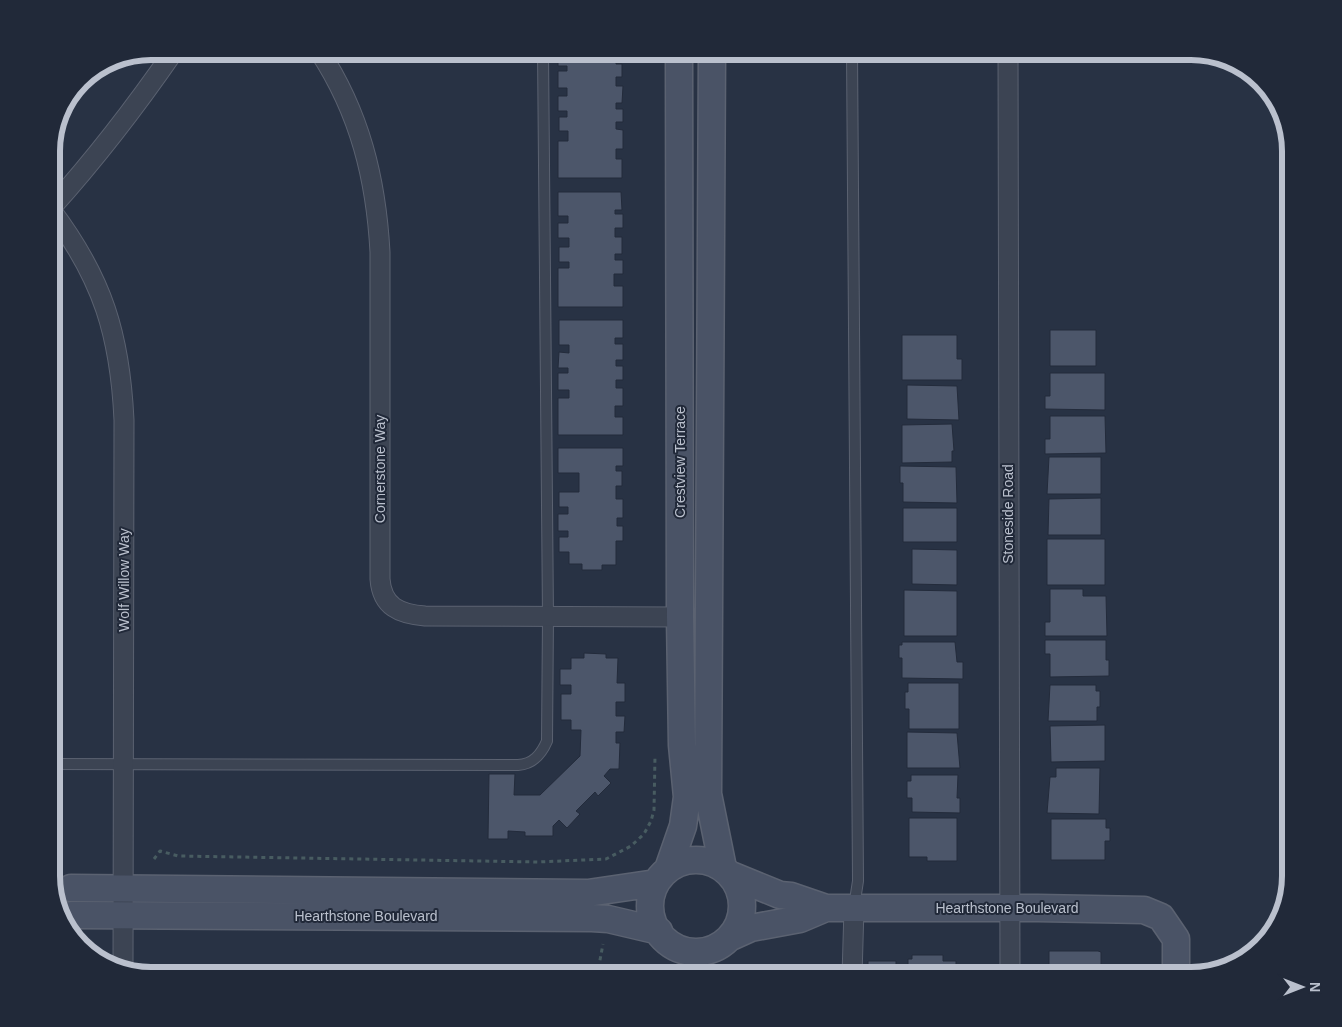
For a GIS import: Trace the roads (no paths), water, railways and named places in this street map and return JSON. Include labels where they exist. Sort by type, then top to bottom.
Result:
[{"type":"street","points":[[60,199],[117,130],[168,60]]},
{"type":"street","name":"Cornerstone Way","points":[[325,60],[333,72],[362,137],[372,176],[377,208],[380,252],[381,590],[394,607],[410,615],[680,617]]},
{"type":"street","name":"Crestview Terrace","points":[[662,876],[683,826],[687,797],[682,745],[680,617],[679,60]]},
{"type":"street","points":[[712,60],[708,794],[727,871],[741,894],[743,909],[739,924],[731,936],[719,946],[705,951],[690,952],[676,947],[664,938],[658,931],[650,912],[651,897],[662,876],[678,863],[694,859],[709,861],[727,871]]},
{"type":"street","name":"Stoneside Road","points":[[1008,60],[1010,967]]},
{"type":"street","name":"Wolf Willow Way","points":[[60,220],[92,273],[114,332],[121,367],[124,420],[123,962]]},
{"type":"street","name":"Hearthstone Boulevard","points":[[727,871],[780,894],[792,896],[826,908],[1144,910],[1161,917],[1176,939],[1176,967]]},
{"type":"street","name":"Hearthstone Boulevard","points":[[72,888],[588,892],[662,876]]},
{"type":"street","name":"Hearthstone Boulevard","points":[[731,936],[751,928],[800,919],[826,908]]},
{"type":"street","points":[[852,967],[854,908]]},
{"type":"street","name":"Hearthstone Boulevard","points":[[72,915],[123,917],[574,917],[608,919],[658,931]]},
{"type":"lane","points":[[60,764],[528,764],[536,759],[547,741],[548,617],[543,60]]},
{"type":"lane","points":[[852,60],[858,880],[854,908]]}]
